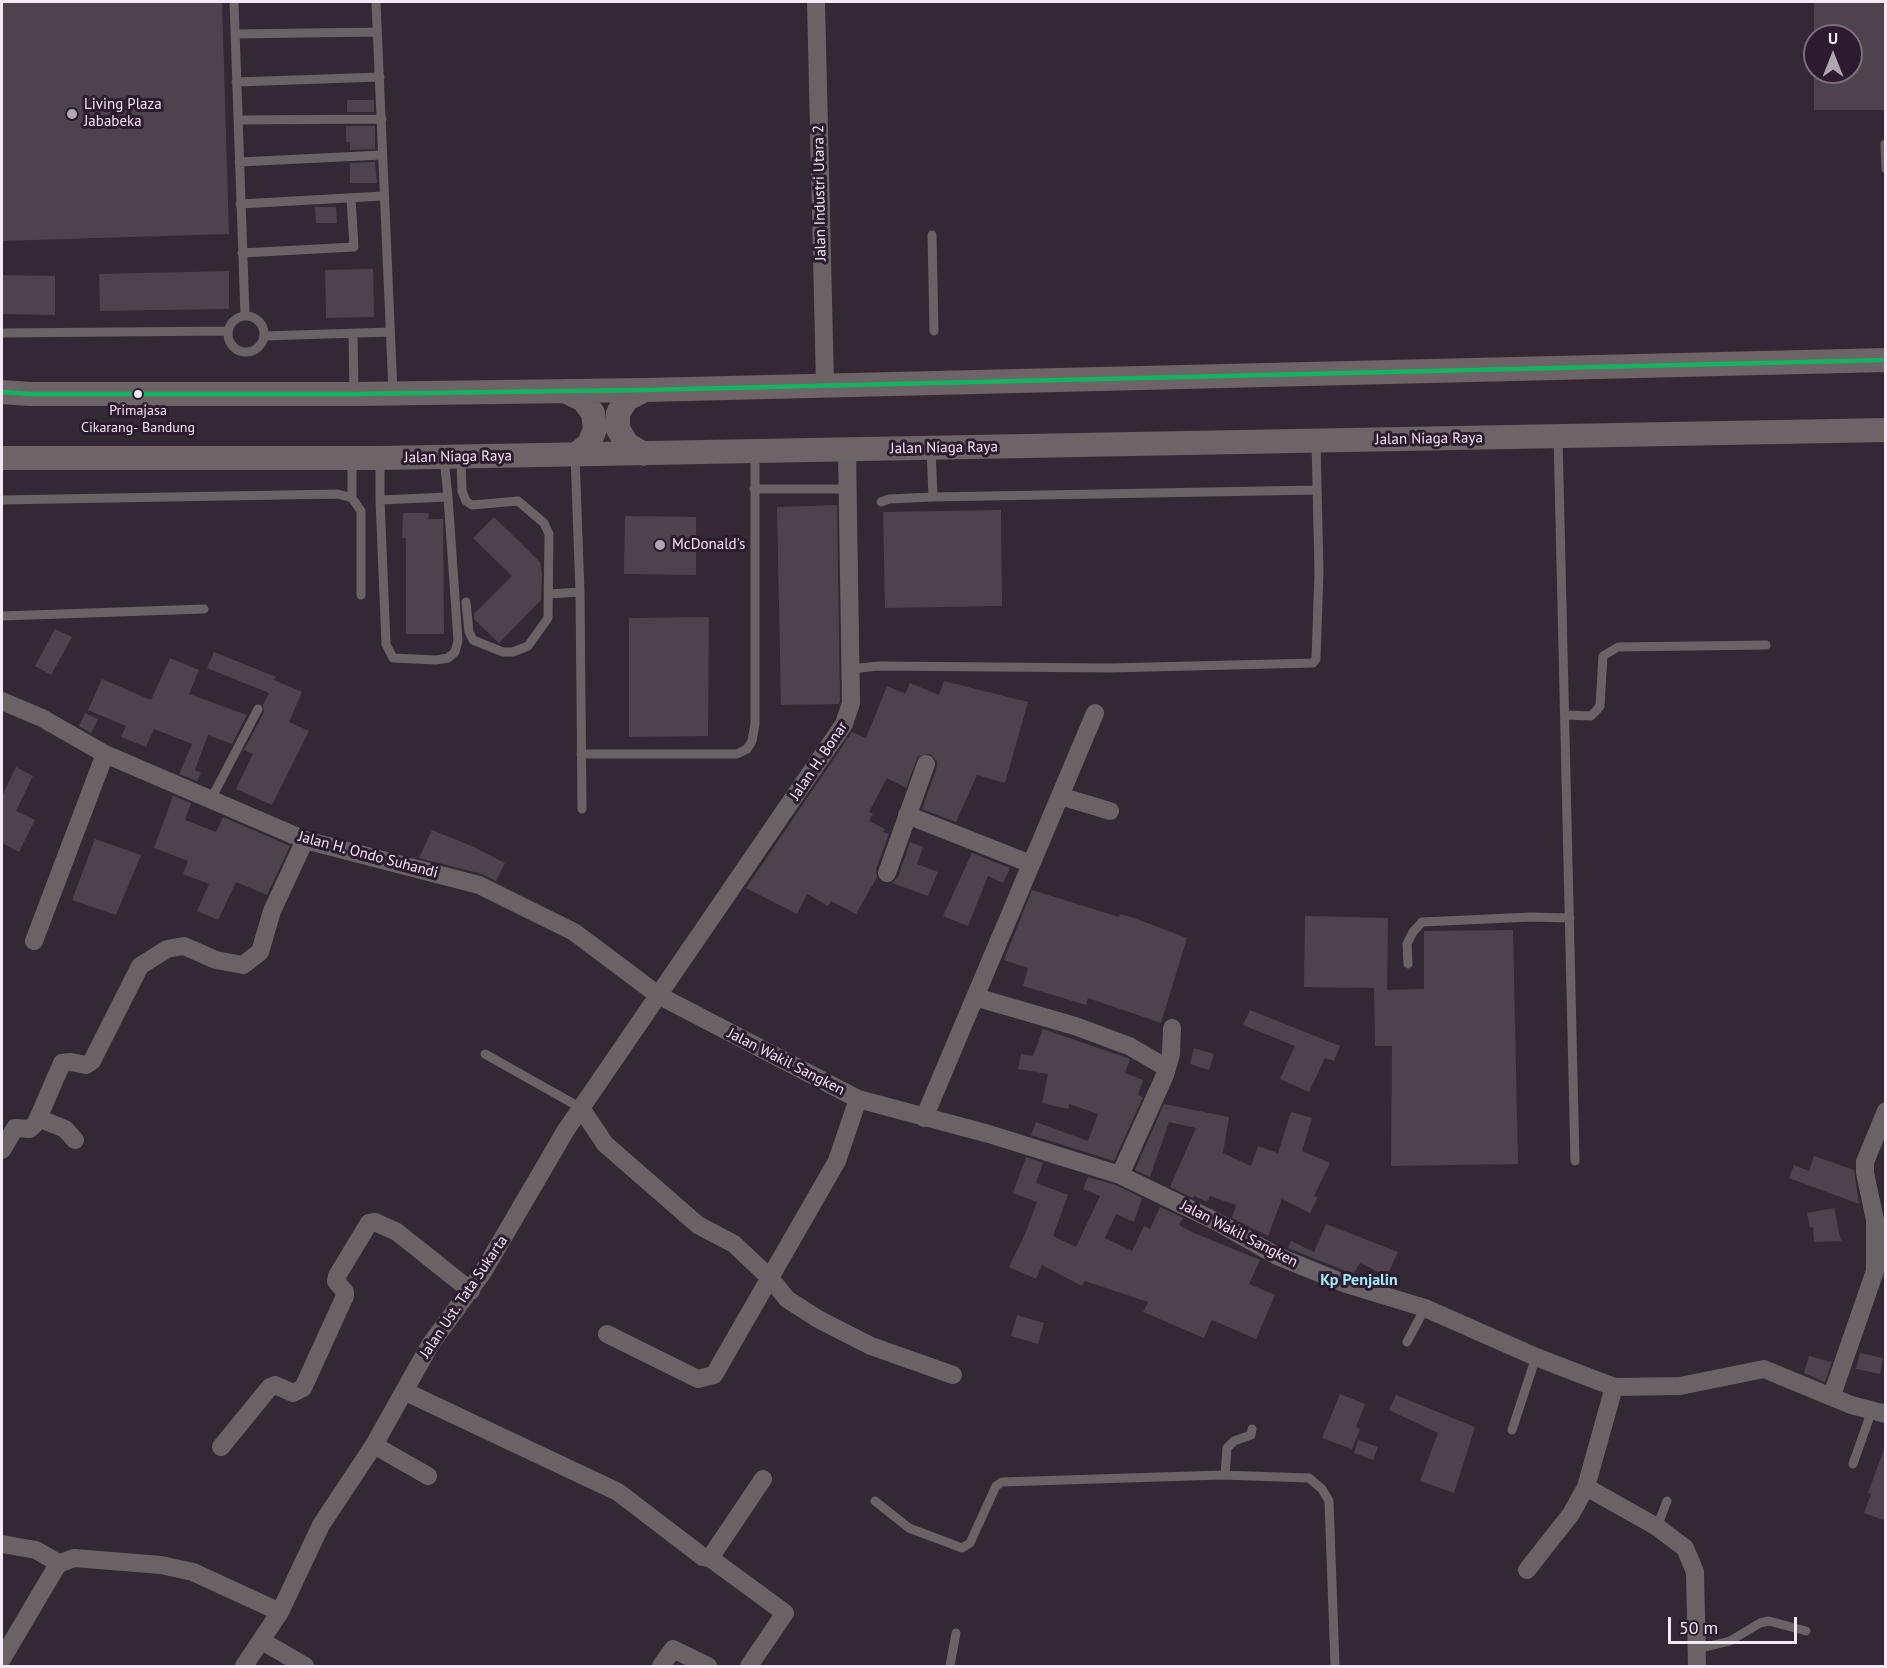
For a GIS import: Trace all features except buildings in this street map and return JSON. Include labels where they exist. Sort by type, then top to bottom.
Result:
[{"type":"main road","points":[[2,392],[354,394],[645,390],[1886,360]]},
{"type":"main road","points":[[644,454],[627,444],[618,429],[618,413],[627,399],[645,390]]},
{"type":"main road","points":[[565,391],[583,400],[593,413],[595,429],[589,444],[575,455]]},
{"type":"main road","name":"Jalan Niaga Raya","points":[[2,458],[380,459],[1886,430]]},
{"type":"street","name":"Jalan Industri Utara 2","points":[[816,2],[825,384]]},
{"type":"street","name":"Jalan H. Bonar","points":[[658,995],[844,724],[851,703],[847,450]]},
{"type":"street","name":"Jalan H. Ondo Suhandi","points":[[2,702],[42,718],[105,754],[304,840],[479,885],[574,932],[658,995]]},
{"type":"street","points":[[924,1118],[1095,713]]},
{"type":"street","points":[[34,941],[105,754]]},
{"type":"street","points":[[886,873],[926,764]]},
{"type":"street","points":[[1060,796],[1110,811]]},
{"type":"street","points":[[907,815],[1031,864]]},
{"type":"street","points":[[2,1150],[15,1128],[30,1129],[39,1118],[62,1063],[86,1065],[92,1061],[140,966],[167,949],[184,946],[216,960],[243,965],[260,952],[272,911],[304,840]]},
{"type":"street","name":"Jalan Wakil Sangken","points":[[658,995],[858,1099],[989,1134],[1120,1175],[1217,1222],[1277,1256],[1346,1284],[1425,1308],[1536,1357],[1614,1387],[1680,1386],[1764,1370],[1832,1395],[1851,1405],[1879,1412]]},
{"type":"street","name":"Jalan Ust. Tata Sukarta","points":[[244,1666],[280,1612],[321,1525],[406,1392],[429,1345],[471,1291],[581,1108],[658,995]]},
{"type":"street","points":[[975,997],[1075,1026],[1129,1046],[1167,1068]]},
{"type":"street","points":[[1120,1175],[1158,1096],[1171,1054],[1172,1028]]},
{"type":"street","points":[[607,1334],[698,1378],[714,1375],[837,1161],[858,1099]]},
{"type":"street","points":[[581,1108],[605,1144],[698,1225],[734,1244],[771,1279],[787,1299],[871,1346],[953,1375]]},
{"type":"street","points":[[1832,1395],[1875,1271],[1878,1202],[1865,1162],[1886,1111]]},
{"type":"street","points":[[39,1118],[65,1129],[75,1140]]},
{"type":"street","points":[[221,1447],[270,1387],[275,1385],[293,1392],[303,1388],[345,1296],[345,1292],[336,1281],[337,1276],[369,1223],[375,1222],[397,1232],[471,1291]]},
{"type":"street","points":[[1527,1570],[1571,1514],[1586,1487],[1614,1387]]},
{"type":"street","points":[[406,1392],[618,1492],[703,1557],[710,1558],[785,1613],[749,1666]]},
{"type":"street","points":[[374,1444],[428,1476]]},
{"type":"street","points":[[710,1558],[763,1479]]},
{"type":"street","points":[[1586,1487],[1658,1527],[1685,1548],[1695,1572],[1697,1658]]},
{"type":"street","points":[[2,1544],[36,1550],[60,1564]]},
{"type":"street","points":[[2,1659],[60,1564],[74,1558],[161,1564],[193,1572],[280,1612]]},
{"type":"street","points":[[262,1641],[305,1666]]},
{"type":"street","points":[[661,1666],[673,1649],[708,1666]]},
{"type":"lane","points":[[234,2],[245,315]]},
{"type":"lane","points":[[376,2],[393,392]]},
{"type":"lane","points":[[235,34],[377,32]]},
{"type":"lane","points":[[236,82],[380,76]]},
{"type":"lane","points":[[238,120],[382,119]]},
{"type":"lane","points":[[1885,144],[1886,169]]},
{"type":"lane","points":[[239,162],[382,155]]},
{"type":"lane","points":[[240,204],[383,196]]},
{"type":"lane","points":[[242,253],[354,248],[351,198]]},
{"type":"lane","points":[[932,235],[934,331]]},
{"type":"lane","points":[[245,315],[257,319],[265,330],[262,342],[253,351],[240,351],[230,344],[227,331],[233,320],[245,315]]},
{"type":"lane","points":[[2,333],[227,331]]},
{"type":"lane","points":[[264,336],[353,335],[390,332]]},
{"type":"lane","points":[[353,335],[354,394]]},
{"type":"lane","points":[[1558,436],[1575,1161]]},
{"type":"lane","points":[[849,669],[879,666],[1122,668],[1313,663],[1316,659],[1319,572],[1316,441]]},
{"type":"lane","points":[[932,448],[933,497]]},
{"type":"lane","points":[[581,754],[737,754],[747,749],[752,741],[755,724],[755,451]]},
{"type":"lane","points":[[575,455],[580,592],[582,809]]},
{"type":"lane","points":[[380,459],[388,652],[393,658],[436,660],[448,658],[455,652],[458,640],[448,497],[453,457]]},
{"type":"lane","points":[[453,457],[466,501],[472,505],[518,501],[547,528],[548,618],[528,646],[513,652],[487,647],[473,640],[469,632],[466,602]]},
{"type":"lane","points":[[352,459],[352,498],[361,511],[361,595]]},
{"type":"lane","points":[[754,489],[847,489]]},
{"type":"lane","points":[[881,502],[888,499],[933,497],[1317,490]]},
{"type":"lane","points":[[2,500],[338,494],[352,498]]},
{"type":"lane","points":[[380,500],[448,497]]},
{"type":"lane","points":[[549,594],[580,592]]},
{"type":"lane","points":[[2,616],[204,609]]},
{"type":"lane","points":[[1565,715],[1591,716],[1600,706],[1602,656],[1618,647],[1766,645]]},
{"type":"lane","points":[[210,801],[258,709]]},
{"type":"lane","points":[[1408,964],[1407,944],[1413,932],[1422,922],[1531,917],[1569,918]]},
{"type":"lane","points":[[485,1054],[581,1108]]},
{"type":"lane","points":[[1407,1342],[1425,1308]]},
{"type":"lane","points":[[1512,1430],[1536,1357]]},
{"type":"lane","points":[[1853,1464],[1879,1412]]},
{"type":"lane","points":[[1225,1475],[1227,1448],[1234,1441],[1251,1436],[1252,1429]]},
{"type":"lane","points":[[875,1502],[909,1528],[962,1548],[968,1547],[996,1486],[1002,1482],[1225,1475],[1309,1478],[1322,1489],[1329,1501],[1335,1666]]},
{"type":"lane","points":[[1658,1527],[1667,1501]]},
{"type":"lane","points":[[1697,1658],[1760,1623],[1769,1622],[1806,1631]]},
{"type":"lane","points":[[950,1666],[956,1633]]},
{"type":"transit line","points":[[2,392],[30,394],[354,394],[645,390],[1886,360]]},
{"type":"place","name":"Living Plaza Jababeka","points":[[72,114]]},
{"type":"place","name":"Primajasa Cikarang- Bandung","points":[[138,394]]},
{"type":"place","name":"McDonald's","points":[[660,545]]},
{"type":"district","name":"Kp Penjalin","points":[[1359,1280]]}]
